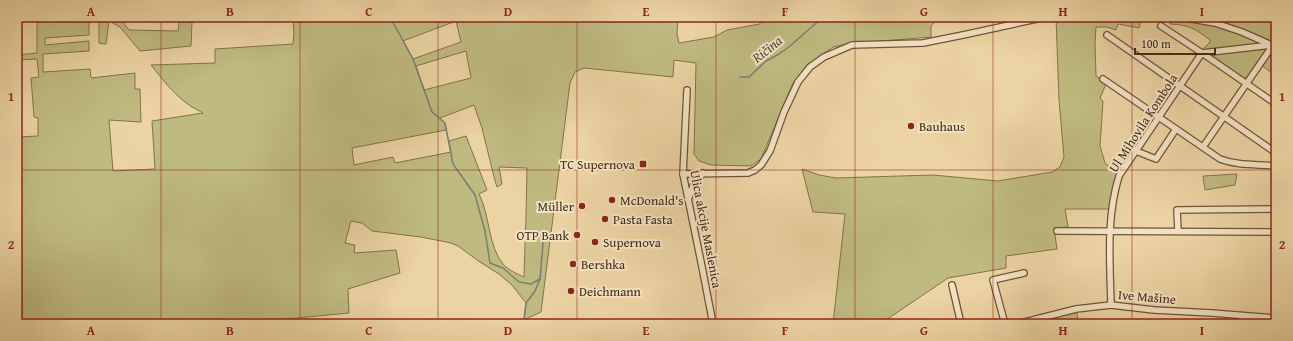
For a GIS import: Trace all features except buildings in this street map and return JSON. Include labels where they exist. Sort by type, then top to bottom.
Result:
[{"type":"street","points":[[683,174],[748,173],[755,170],[761,165],[770,151],[784,112],[798,82],[810,67],[824,57],[852,45],[922,43],[1046,17]]},
{"type":"street","points":[[1180,17],[1215,23],[1272,45]]},
{"type":"street","points":[[1161,26],[1276,104]]},
{"type":"street","points":[[1107,35],[1276,153]]},
{"type":"street","points":[[1202,53],[1272,45]]},
{"type":"street","points":[[1203,147],[1272,45]]},
{"type":"street","name":"Ul Mihovila Kombola","points":[[1111,305],[1110,232],[1113,202],[1119,176],[1202,53]]},
{"type":"street","points":[[1103,79],[1220,159],[1230,163],[1244,165],[1276,166]]},
{"type":"street","name":"Ulica akcije Maslenica","points":[[687,90],[683,174],[713,324]]},
{"type":"street","points":[[1136,150],[1156,160],[1176,129]]},
{"type":"street","points":[[688,200],[693,186],[703,173]]},
{"type":"street","points":[[1178,232],[1177,210],[1276,209]]},
{"type":"street","points":[[1057,231],[1276,232]]},
{"type":"street","points":[[1005,324],[993,280],[1024,273]]},
{"type":"street","points":[[952,285],[962,324]]},
{"type":"street","name":"Ive Mašine","points":[[1018,324],[1076,309],[1111,305],[1154,310],[1276,318]]},
{"type":"street","points":[[1239,324],[1244,316]]},
{"type":"shaded area","points":[[37,17],[89,17],[89,35],[45,38],[45,45],[89,41],[89,51],[43,54],[43,72],[90,69],[91,78],[135,73],[135,89],[140,89],[141,122],[109,120],[113,171],[155,169],[152,121],[203,113],[180,98],[151,65],[215,63],[215,49],[293,44],[293,17],[678,17],[677,34],[679,43],[714,37],[727,30],[760,24],[760,17],[939,17],[931,26],[931,37],[847,44],[833,47],[807,65],[793,83],[761,159],[751,166],[711,165],[699,161],[694,154],[696,63],[674,60],[673,77],[584,68],[575,72],[570,83],[541,312],[524,320],[526,303],[512,285],[499,274],[458,246],[451,243],[421,237],[372,231],[362,223],[351,221],[345,243],[355,245],[354,253],[396,250],[400,273],[348,289],[349,313],[276,320],[276,324],[17,324],[17,137],[38,136],[38,118],[34,117],[31,78],[39,77],[37,59],[17,60],[17,55],[37,53]],"holes":[[[456,21],[461,42],[413,59],[403,41]],[[466,51],[471,78],[424,90],[416,66]],[[474,105],[482,128],[497,187],[502,184],[499,167],[527,168],[524,277],[505,266],[498,257],[494,248],[483,202],[479,194],[487,190],[466,136],[449,141],[451,152],[395,163],[393,157],[354,165],[352,148],[446,130],[445,123],[440,118]]]},
{"type":"shaded area","points":[[99,17],[119,17],[129,30],[178,31],[179,22],[192,22],[191,46],[140,51],[120,27],[109,21],[106,44],[99,43]]},
{"type":"shaded area","points":[[1056,17],[1142,17],[1139,28],[1118,24],[1116,30],[1107,27],[1096,27],[1096,76],[1106,84],[1100,98],[1103,101],[1100,146],[1105,163],[1119,176],[1112,209],[1065,209],[1068,227],[1054,228],[1057,249],[1006,256],[1006,268],[948,278],[883,322],[883,324],[833,324],[845,214],[813,212],[802,169],[819,175],[836,178],[933,175],[998,181],[1052,172],[1060,167],[1064,157],[1059,100]]},
{"type":"shaded area","points":[[1169,17],[1276,17],[1276,76],[1260,64],[1246,84],[1201,51],[1211,41],[1192,28],[1183,25],[1170,24]]},
{"type":"shaded area","points":[[1237,174],[1235,185],[1205,190],[1203,176]]},
{"type":"shaded area","points":[[1076,309],[1079,324],[1021,324]]},
{"type":"waterway","points":[[390,17],[413,59],[432,112],[445,123],[453,164],[475,195],[485,231],[490,263],[503,268],[519,282],[531,284],[540,279]]},
{"type":"waterway","name":"Ričina","points":[[740,77],[749,77],[766,61],[790,46],[823,17]]},
{"type":"waterway","name":"Ričina","points":[[1259,17],[1276,23]]},
{"type":"waterway","points":[[520,324],[524,320],[526,303],[535,291],[540,279],[544,232]]},
{"type":"place","name":"Bauhaus","points":[[911,126]]},
{"type":"place","name":"TC Supernova","points":[[643,164]]},
{"type":"place","name":"McDonald's","points":[[612,200]]},
{"type":"place","name":"Müller","points":[[582,206]]},
{"type":"place","name":"Pasta Fasta","points":[[605,219]]},
{"type":"place","name":"OTP Bank","points":[[577,235]]},
{"type":"place","name":"Supernova","points":[[595,242]]},
{"type":"place","name":"Bershka","points":[[573,264]]},
{"type":"place","name":"Deichmann","points":[[571,291]]}]
